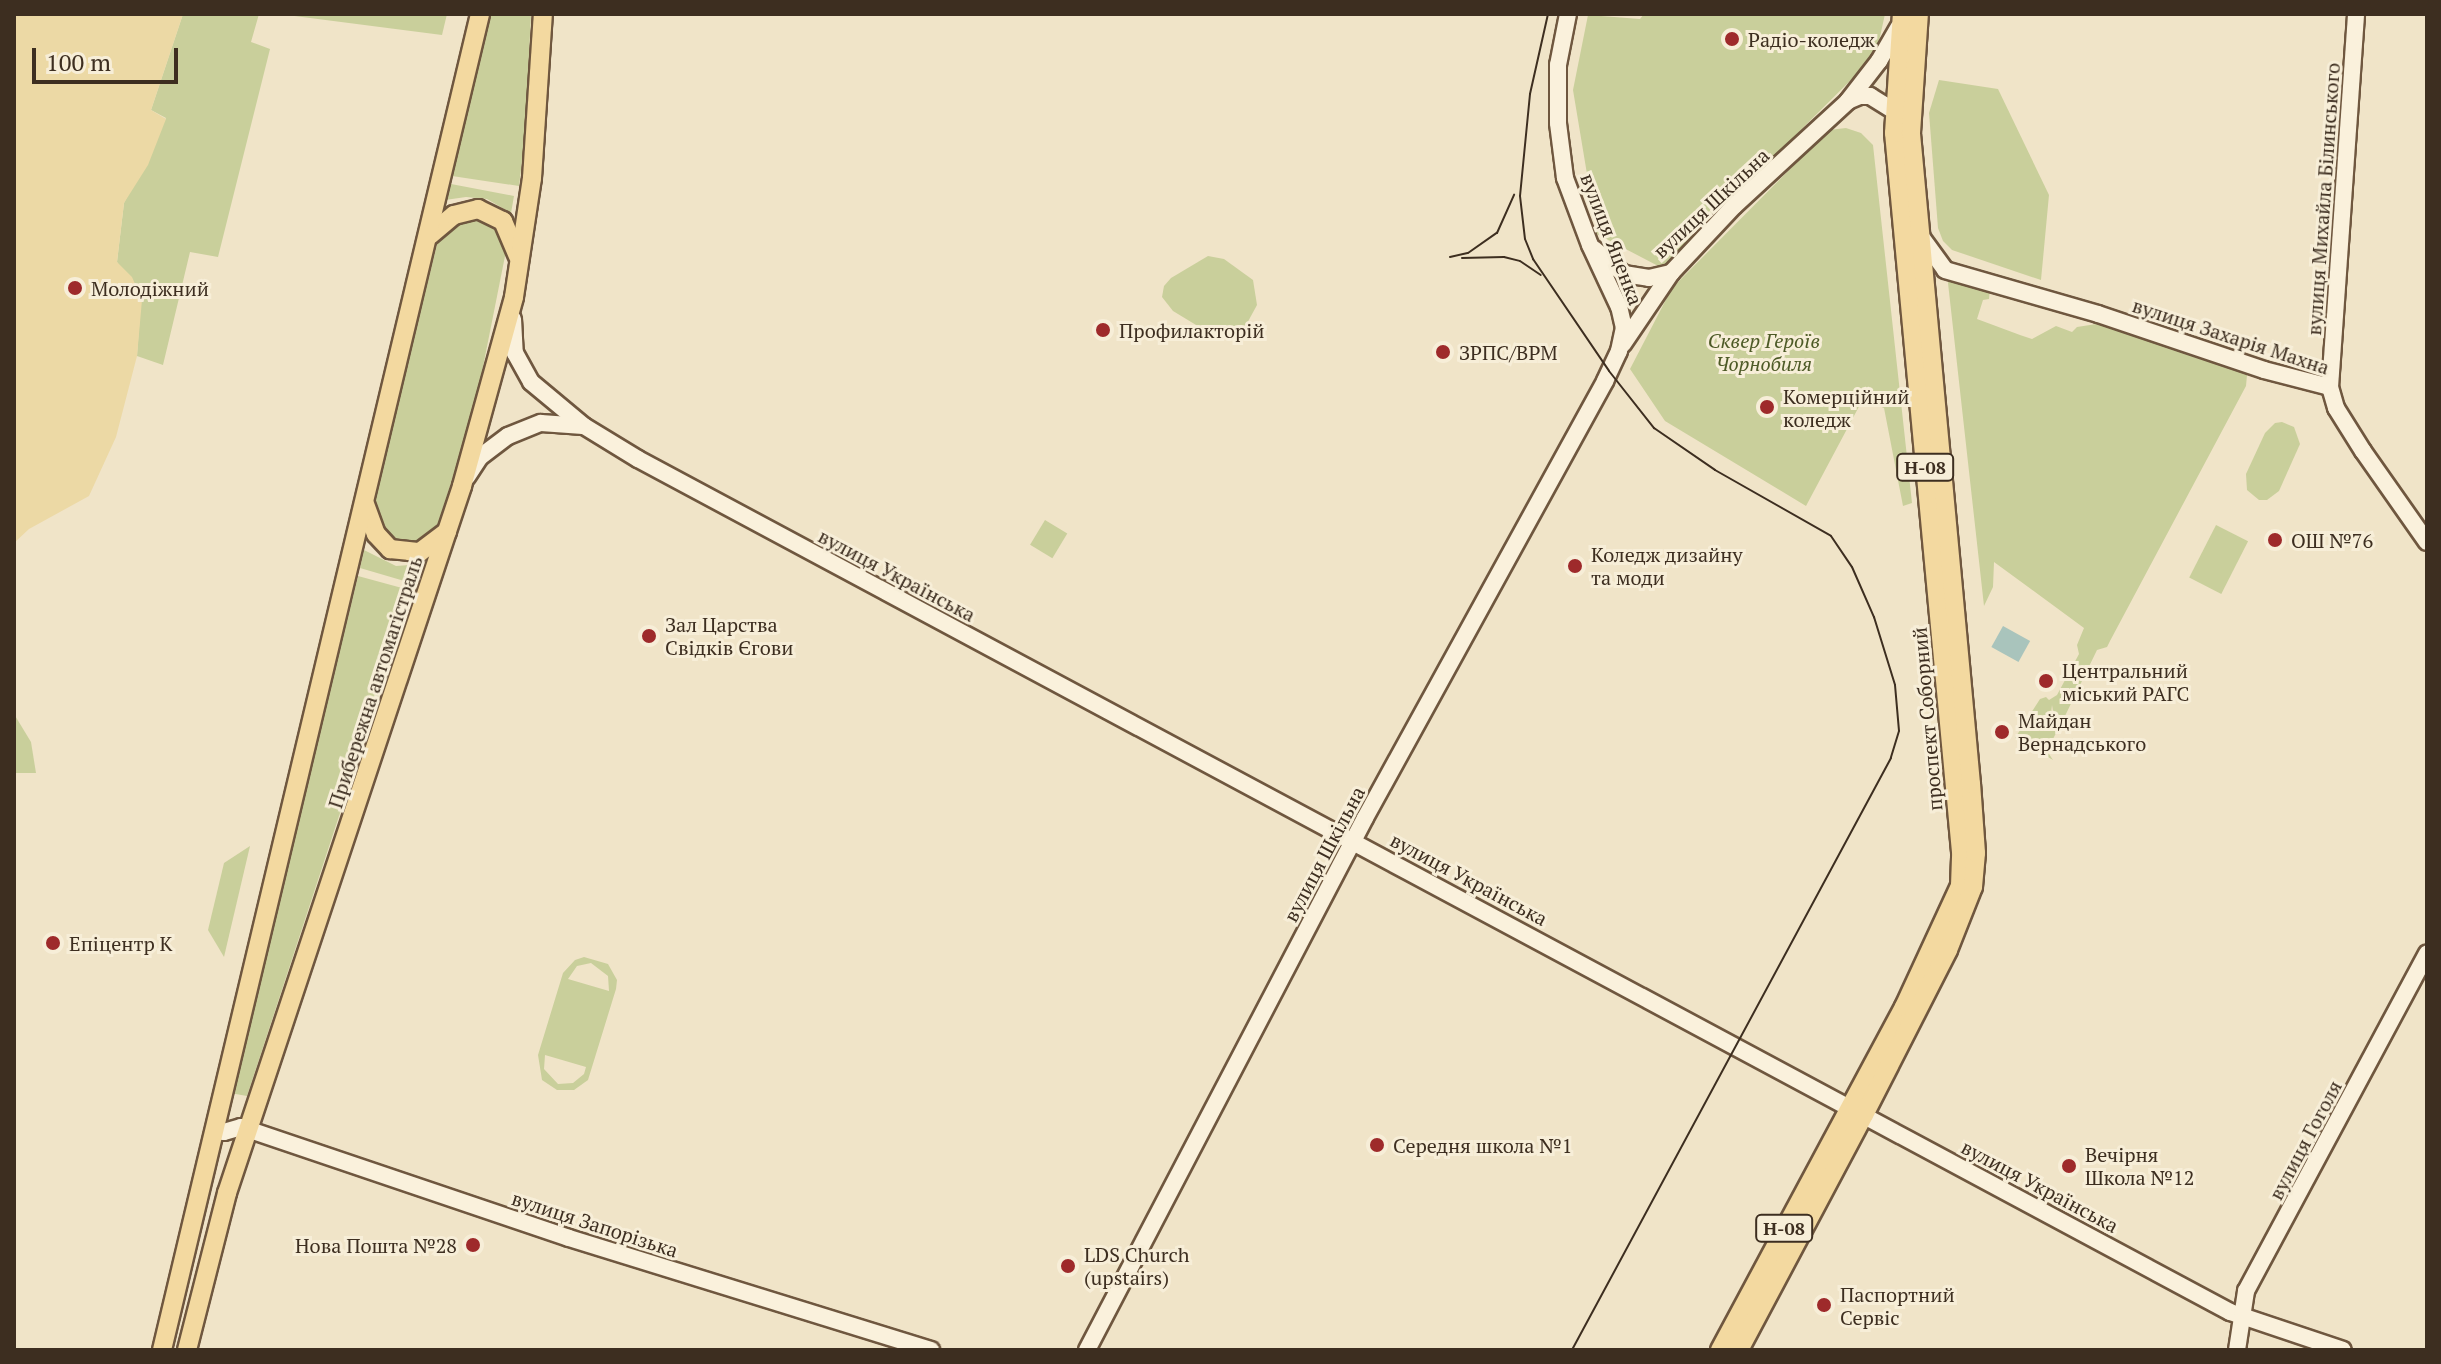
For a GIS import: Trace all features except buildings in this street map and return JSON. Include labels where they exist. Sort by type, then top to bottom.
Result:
[{"type":"main road","name":"Прибережна автомагістраль","points":[[162,1350],[430,235],[480,14]]},
{"type":"main road","name":"Прибережна автомагістраль","points":[[187,1350],[227,1193],[462,486],[514,297],[534,163],[543,14]]},
{"type":"main road","name":"вулиця Яценка","points":[[1568,14],[1558,65],[1565,178],[1590,245],[1619,307],[1624,328],[1619,351],[1605,381]]},
{"type":"main road","name":"вулиця Михайла Білинського","points":[[2330,387],[2356,14]]},
{"type":"main road","name":"вулиця Шкільна","points":[[1590,245],[1624,274],[1649,278],[1671,273],[1734,206],[1848,101],[1909,22]]},
{"type":"main road","name":"проспект Соборний","points":[[1720,1350],[1739,1338],[1856,1111],[1936,944],[1960,886],[1961,852],[1894,111],[1909,22]]},
{"type":"main road","name":"проспект Соборний","points":[[1856,1111],[1960,924],[1974,876],[1971,784],[1917,228],[1909,22]]},
{"type":"main road","points":[[1848,101],[1870,96],[1894,111]]},
{"type":"main road","points":[[430,235],[454,215],[478,209],[503,221],[513,238],[519,262]]},
{"type":"main road","points":[[1917,228],[1931,255],[1945,270],[1936,275],[1925,298]]},
{"type":"main road","name":"вулиця Захарія Махна","points":[[1945,270],[2098,314],[2264,370],[2330,387],[2336,408],[2427,542]]},
{"type":"main road","points":[[1619,351],[1671,273]]},
{"type":"main road","name":"вулиця Українська","points":[[514,297],[512,339],[521,366],[541,393],[584,426],[638,459],[2243,1316],[2343,1350]]},
{"type":"main road","name":"вулиця Шкільна","points":[[1087,1350],[1353,841],[1605,381]]},
{"type":"main road","name":"вулиця Українська","points":[[462,486],[480,457],[508,436],[541,423],[584,426]]},
{"type":"main road","points":[[365,504],[376,534],[390,549],[420,552],[447,532]]},
{"type":"main road","name":"вулиця Гоголя","points":[[2237,1350],[2246,1291],[2427,954]]},
{"type":"main road","name":"вулиця Запорізька","points":[[215,1130],[226,1132],[239,1127],[250,1130],[569,1238],[931,1350]]},
{"type":"green space","points":[[183,14],[259,14],[251,42],[270,49],[218,257],[190,252],[163,365],[137,356],[141,300],[117,262],[124,203],[166,118],[151,110]]},
{"type":"green space","points":[[279,14],[447,14],[442,35]]},
{"type":"green space","points":[[489,14],[531,14],[525,136],[519,186],[452,176]]},
{"type":"green space","points":[[1644,14],[1885,14],[1876,55],[1662,268],[1597,234],[1573,90],[1588,15],[1640,19]]},
{"type":"green space","points":[[1939,80],[1998,89],[2049,195],[2041,280],[1952,250],[1943,241],[1938,228],[1929,113]]},
{"type":"green space","name":"Сквер Героїв Чорнобиля","points":[[1846,128],[1861,133],[1873,145],[1912,503],[1903,506],[1884,408],[1863,399],[1806,506],[1665,421],[1630,369],[1672,288],[1829,130]]},
{"type":"green space","points":[[451,184],[514,196],[511,213],[487,199],[466,197],[445,200]]},
{"type":"green space","points":[[482,216],[503,229],[506,251],[475,407],[438,524],[423,540],[402,544],[382,533],[372,507],[439,236],[461,217]]},
{"type":"green space","points":[[1208,256],[1224,259],[1253,280],[1257,305],[1245,327],[1239,331],[1219,335],[1206,331],[1173,311],[1162,297],[1164,286],[1171,278]]},
{"type":"green space","points":[[1950,276],[1990,288],[1989,299],[1983,300],[1977,319],[2032,339],[2056,326],[2072,332],[2077,327],[2103,323],[2247,375],[2246,386],[2107,647],[2097,650],[2064,718],[2053,711],[2052,705],[2051,713],[2062,721],[2047,751],[2053,760],[2015,738],[2040,699],[2046,697],[2049,700],[2057,695],[2079,654],[2077,645],[2084,628],[1994,562],[1993,587],[1984,606],[1948,283]]},
{"type":"green space","points":[[2282,422],[2294,427],[2300,444],[2279,491],[2267,500],[2259,500],[2247,490],[2246,474],[2265,433],[2275,423]]},
{"type":"green space","points":[[1045,520],[1067,533],[1052,558],[1030,545]]},
{"type":"green space","points":[[2216,525],[2248,541],[2221,594],[2189,578]]},
{"type":"green space","points":[[364,550],[396,566],[423,564],[418,585],[360,568]]},
{"type":"green space","points":[[358,576],[413,591],[247,1096],[230,1093]]},
{"type":"green space","points":[[14,714],[31,742],[36,773],[14,773]]},
{"type":"green space","points":[[250,846],[224,957],[208,930],[224,863]]},
{"type":"green space","points":[[584,957],[608,964],[617,980],[616,989],[588,1080],[574,1090],[557,1090],[542,1080],[538,1055],[563,973],[575,960]],"holes":[[[591,963],[608,976],[609,991],[568,979],[577,966]],[[545,1055],[586,1067],[584,1074],[573,1083],[558,1084],[544,1069]]]},
{"type":"sand","name":"Молодіжний","points":[[14,14],[183,14],[151,110],[166,119],[148,165],[124,203],[117,262],[132,277],[142,300],[137,356],[116,437],[89,496],[29,529],[14,543]]},
{"type":"water","points":[[2003,626],[2030,641],[2018,662],[1991,647]]},
{"type":"tram line","points":[[1548,14],[1530,94],[1520,196],[1525,239],[1533,259],[1609,371],[1654,428],[1715,470],[1831,536],[1852,567],[1874,617],[1895,685],[1899,731],[1891,758],[1572,1350]]},
{"type":"tram line","points":[[1450,257],[1468,253],[1497,233],[1514,195]]},
{"type":"tram line","points":[[1462,258],[1504,257],[1520,261],[1541,275]]},
{"type":"place","name":"Радіо-коледж","points":[[1732,39]]},
{"type":"place","name":"Молодіжний","points":[[75,288]]},
{"type":"place","name":"Профилакторій","points":[[1103,330]]},
{"type":"place","name":"ЗРПС/ВРМ","points":[[1443,352]]},
{"type":"place","name":"Комерційний коледж","points":[[1767,407]]},
{"type":"place","name":"ОШ №76","points":[[2275,540]]},
{"type":"place","name":"Коледж дизайну та моди","points":[[1575,566]]},
{"type":"place","name":"Зал Царства Свідків Єгови","points":[[649,636]]},
{"type":"place","name":"Центральний міський РАГС","points":[[2046,681]]},
{"type":"place","name":"Майдан Вернадського","points":[[2002,732]]},
{"type":"place","name":"Епіцентр К","points":[[53,943]]},
{"type":"place","name":"Середня школа №1","points":[[1377,1145]]},
{"type":"place","name":"Вечірня Школа №12","points":[[2069,1166]]},
{"type":"place","name":"Нова Пошта №28","points":[[473,1245]]},
{"type":"place","name":"LDS Church (upstairs)","points":[[1068,1266]]},
{"type":"place","name":"Паспортний Сервіс","points":[[1824,1305]]}]
